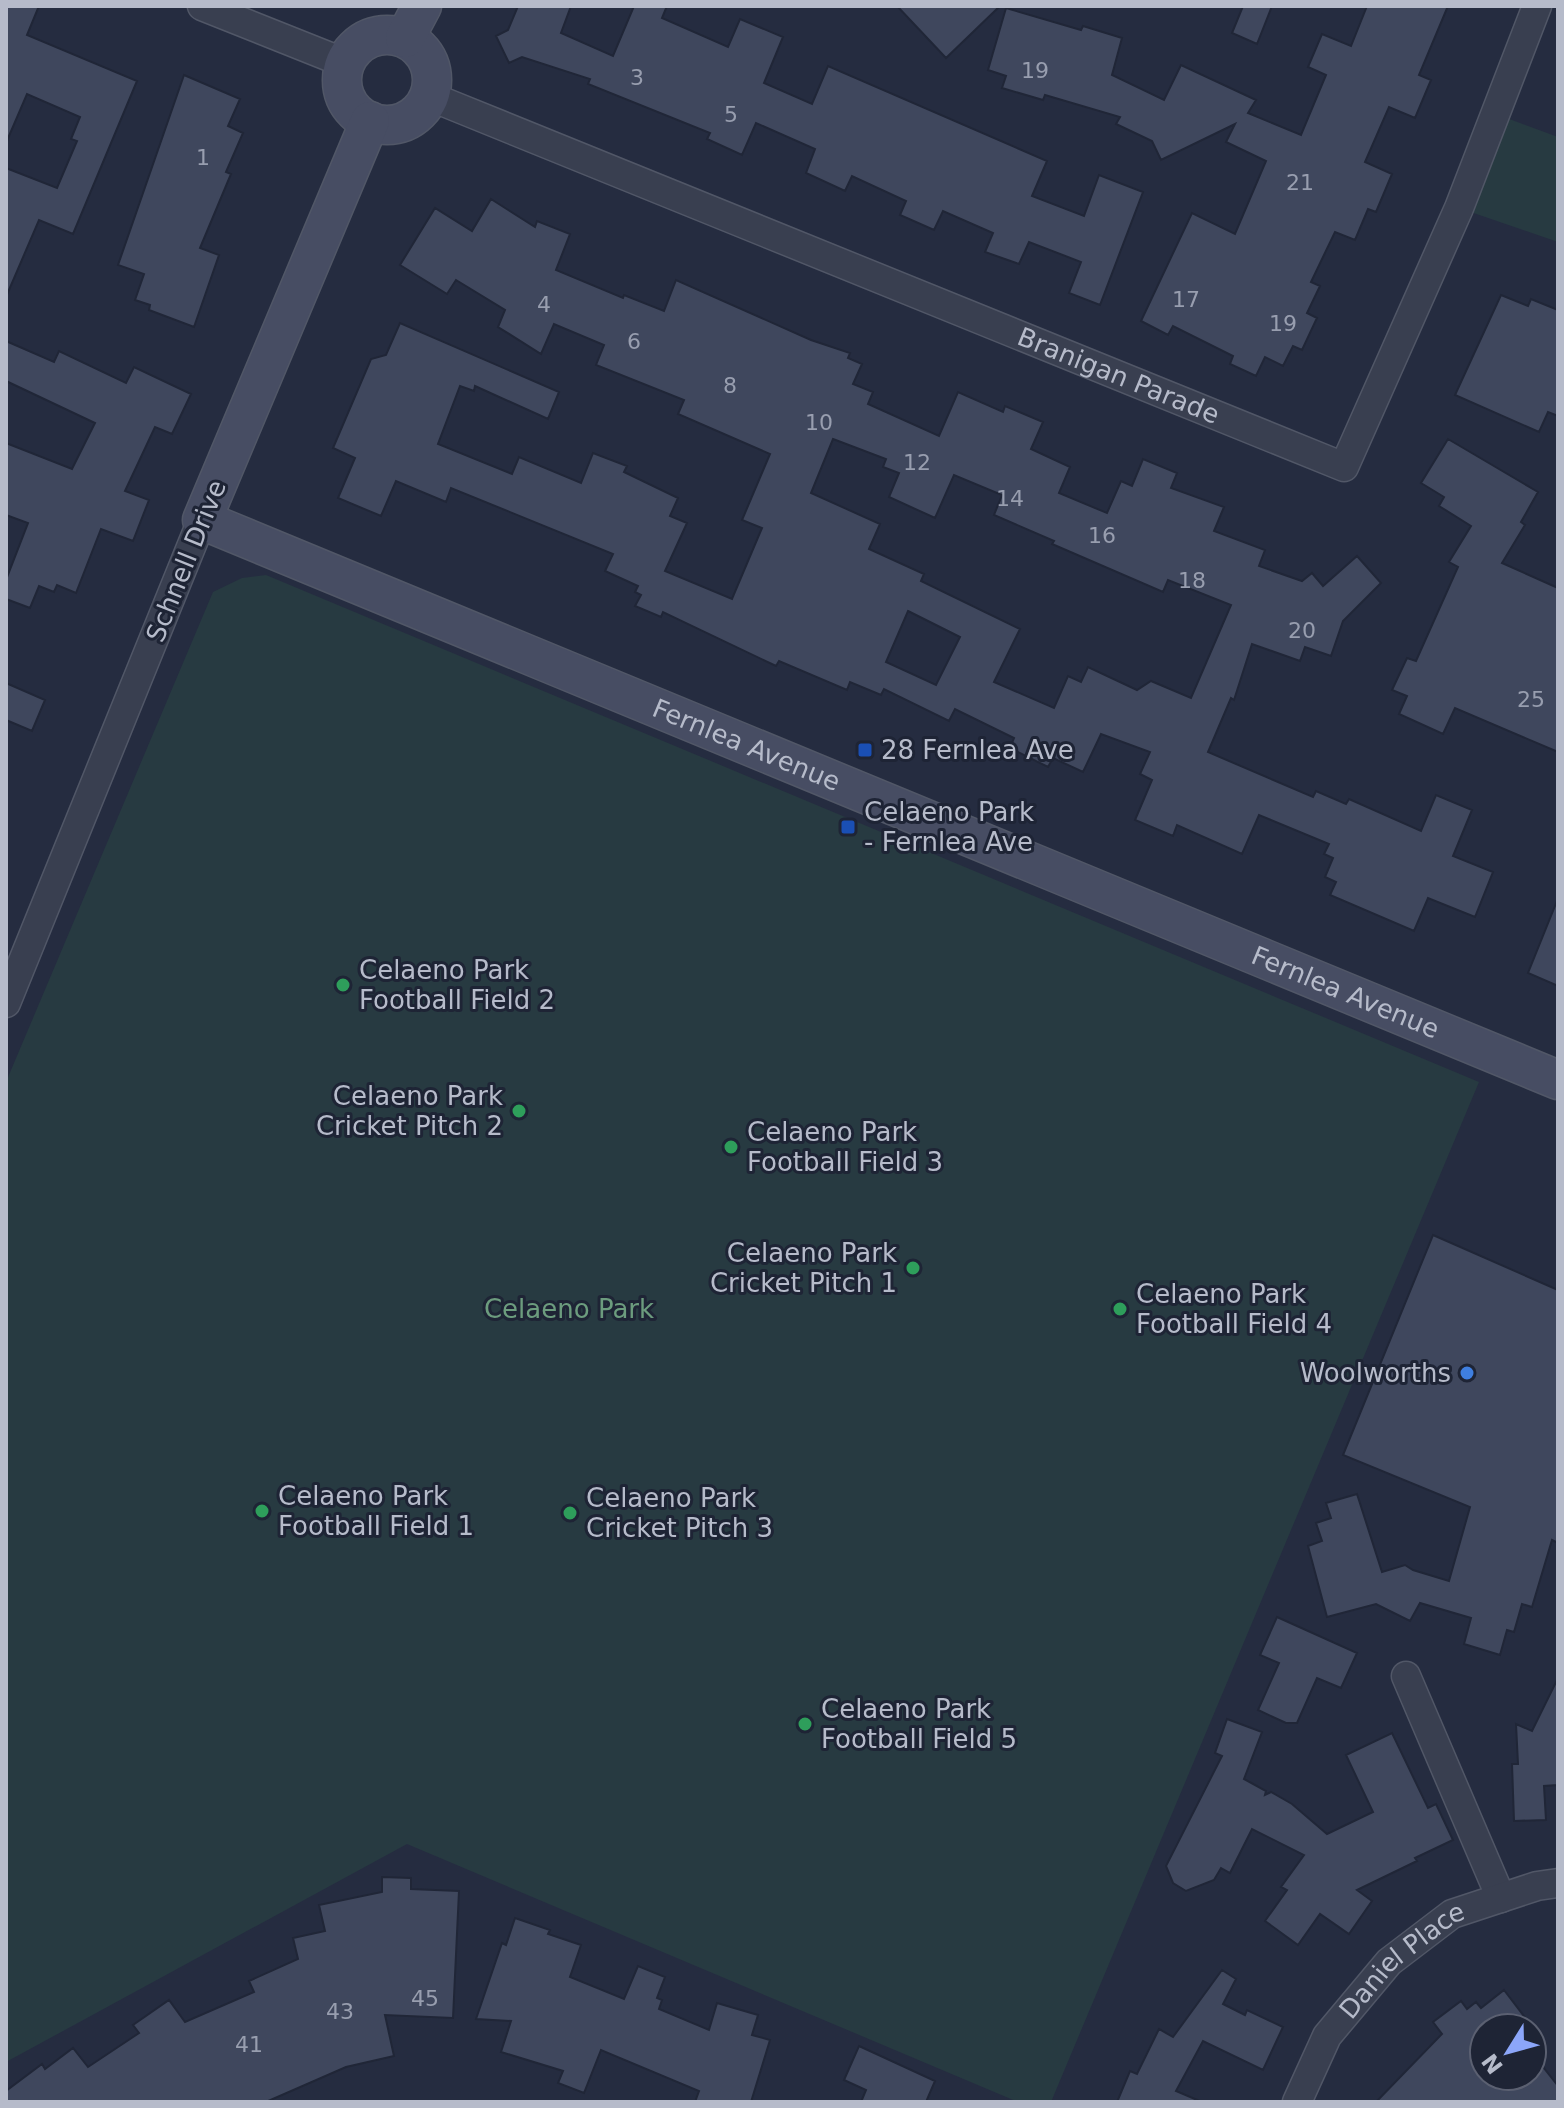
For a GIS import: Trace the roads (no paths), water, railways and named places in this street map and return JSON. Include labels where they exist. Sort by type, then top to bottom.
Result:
[{"type":"street","points":[[202,6],[345,63]]},
{"type":"street","name":"Branigan Parade","points":[[429,96],[1344,467],[1459,208],[1537,6]]},
{"type":"street","points":[[414,22],[417,46],[431,69],[429,96],[422,109],[411,118],[398,123],[370,121],[358,114],[343,91],[345,63],[363,41],[391,35],[414,22]]},
{"type":"street","name":"Schnell Drive","points":[[6,1003],[202,520],[370,121]]},
{"type":"street","name":"Fernlea Avenue","points":[[202,520],[1558,1080]]},
{"type":"street","points":[[1406,1676],[1501,1898]]},
{"type":"street","name":"Daniel Place","points":[[1297,2102],[1327,2036],[1389,1962],[1452,1914],[1537,1886],[1558,1883]]},
{"type":"place","name":"28 Fernlea Ave","points":[[865,750]]},
{"type":"place","name":"Celaeno Park - Fernlea Ave","points":[[848,827]]},
{"type":"place","name":"Celaeno Park Football Field 2","points":[[343,985]]},
{"type":"place","name":"Celaeno Park Cricket Pitch 2","points":[[519,1111]]},
{"type":"place","name":"Celaeno Park Football Field 3","points":[[731,1147]]},
{"type":"place","name":"Celaeno Park Cricket Pitch 1","points":[[913,1268]]},
{"type":"place","name":"Celaeno Park Football Field 4","points":[[1120,1309]]},
{"type":"place","name":"Woolworths","points":[[1467,1373]]},
{"type":"place","name":"Celaeno Park Football Field 1","points":[[262,1511]]},
{"type":"place","name":"Celaeno Park Cricket Pitch 3","points":[[570,1513]]},
{"type":"place","name":"Celaeno Park Football Field 5","points":[[805,1724]]},
{"type":"park label","name":"Celaeno Park","points":[[569,1309]]}]
